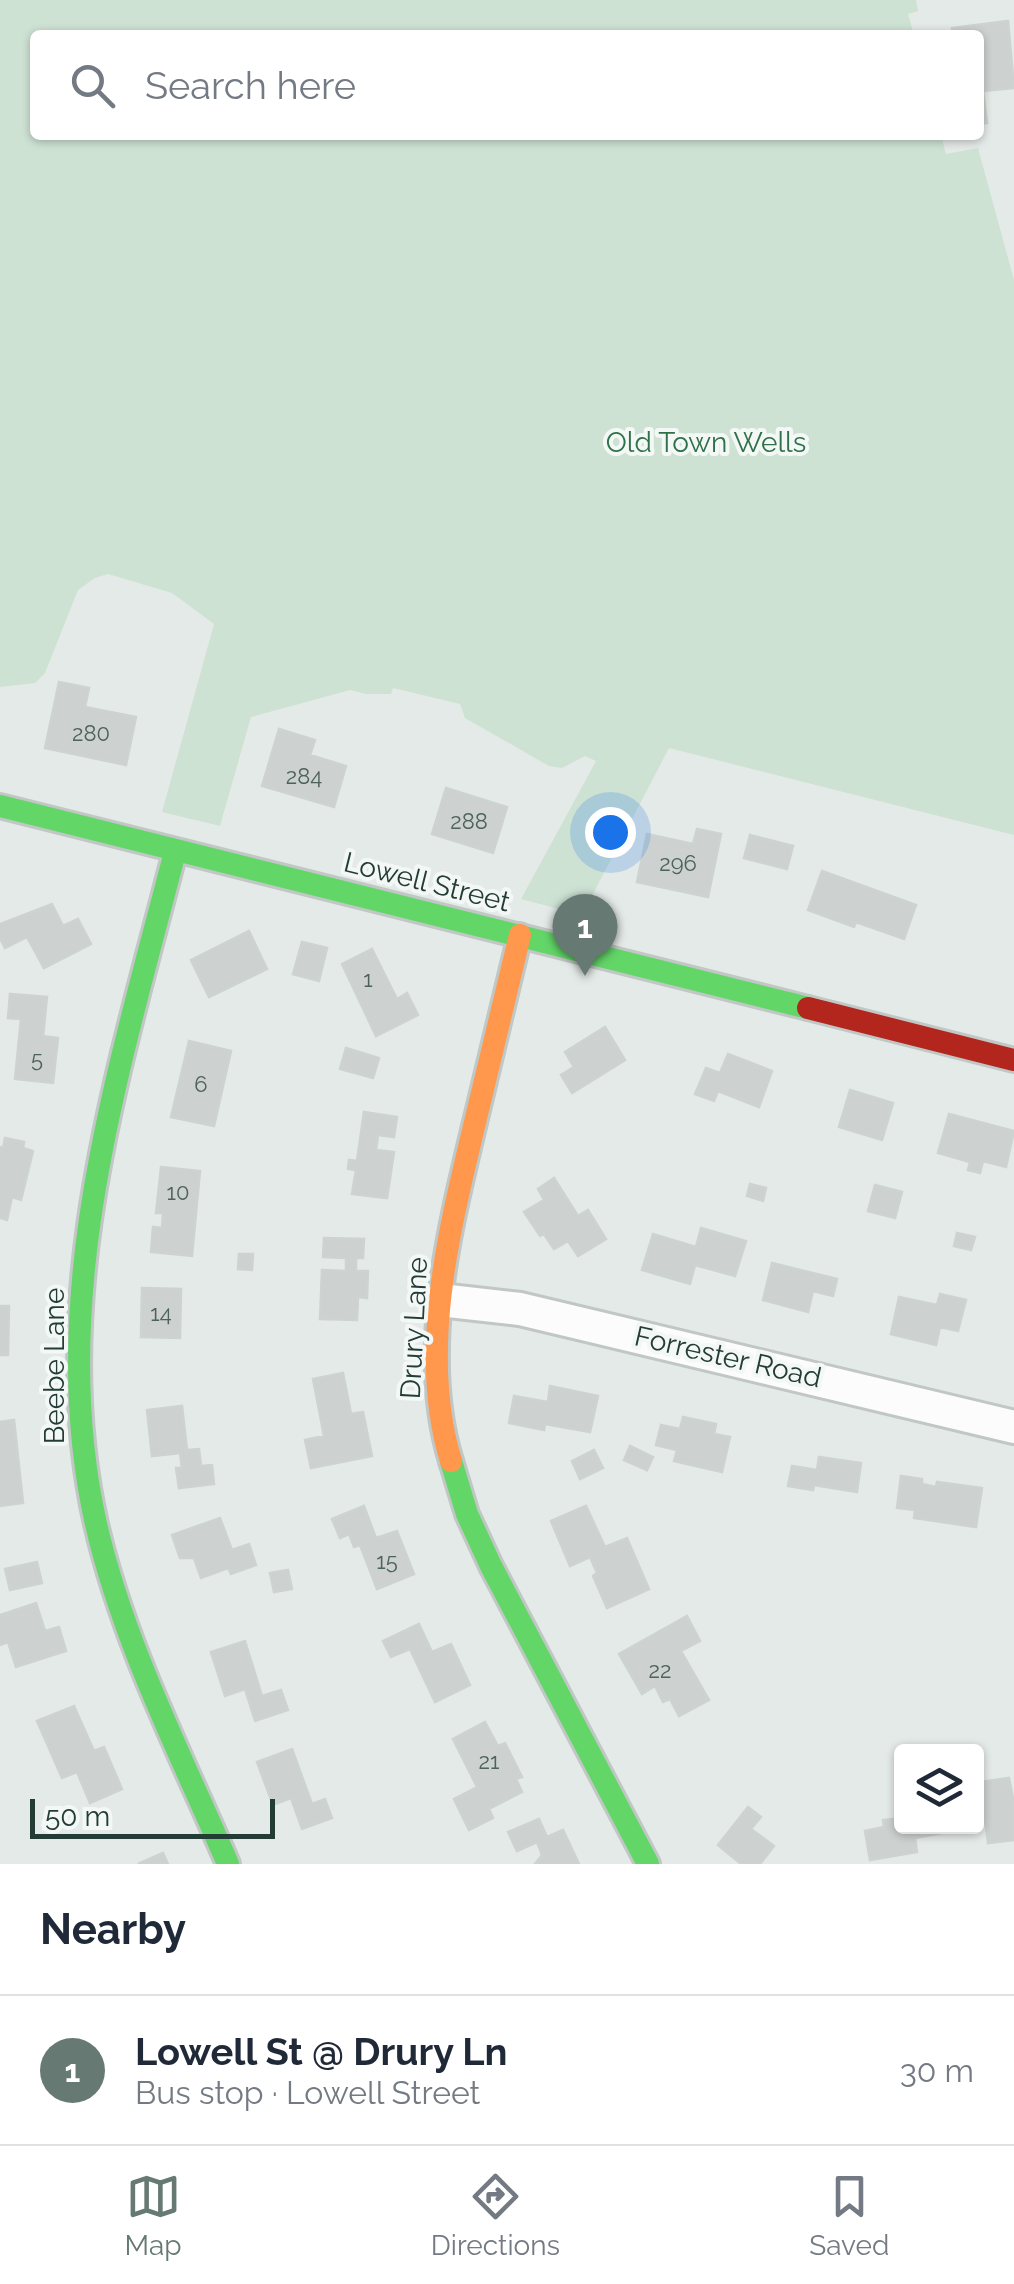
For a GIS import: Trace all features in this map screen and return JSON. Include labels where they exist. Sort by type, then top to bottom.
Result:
[{"type":"street","name":"Lowell Street","points":[[0,806],[1014,1060]]},
{"type":"street","name":"Beebe Lane","points":[[175,852],[96,1178],[80,1328],[80,1417],[95,1521],[112,1582],[228,1864]]},
{"type":"street","name":"Drury Lane","points":[[520,935],[452,1223],[440,1300],[437,1385],[441,1428],[467,1514],[648,1864]]},
{"type":"street","name":"Forrester Road","points":[[440,1300],[520,1309],[1014,1427]]},
{"type":"green space","name":"Old Town Wells","points":[[0,0],[916,0],[918,11],[908,14],[913,30],[30,30],[30,140],[942,140],[946,154],[978,148],[1014,280],[1014,835],[669,748],[582,915],[521,899],[596,761],[585,756],[562,768],[549,766],[465,718],[460,704],[393,688],[391,694],[350,690],[251,717],[220,826],[162,812],[214,624],[172,593],[108,574],[95,578],[78,590],[45,673],[35,683],[0,687]]},
{"type":"building","points":[[1008,21],[1014,88],[984,91],[984,30],[952,28]]},
{"type":"building","points":[[59,682],[89,688],[85,707],[136,717],[126,765],[45,748]]},
{"type":"building","points":[[279,729],[315,740],[310,755],[346,766],[334,807],[262,786]]},
{"type":"building","points":[[446,788],[507,807],[493,853],[432,834]]},
{"type":"building","points":[[697,829],[721,834],[708,897],[637,882],[647,834],[693,844]]},
{"type":"building","points":[[750,835],[793,846],[787,869],[744,858]]},
{"type":"building","points":[[822,871],[916,905],[904,939],[808,910]]},
{"type":"building","points":[[52,904],[63,926],[78,919],[91,944],[44,968],[27,937],[5,948],[0,924]]},
{"type":"building","points":[[249,931],[267,969],[209,997],[191,960]]},
{"type":"building","points":[[302,942],[327,948],[319,981],[293,974]]},
{"type":"building","points":[[372,949],[397,999],[407,993],[418,1015],[376,1036],[342,964]]},
{"type":"building","points":[[10,994],[47,997],[43,1036],[58,1038],[53,1083],[15,1079],[21,1019],[8,1018]]},
{"type":"building","points":[[605,1027],[625,1060],[572,1093],[561,1075],[574,1067],[565,1052]]},
{"type":"building","points":[[189,1041],[231,1051],[214,1126],[171,1117]]},
{"type":"building","points":[[346,1048],[379,1058],[373,1078],[340,1069]]},
{"type":"building","points":[[728,1054],[772,1071],[759,1107],[718,1091],[714,1101],[695,1094],[706,1068],[720,1073]]},
{"type":"building","points":[[850,1090],[893,1103],[882,1140],[839,1127]]},
{"type":"building","points":[[364,1112],[397,1117],[394,1137],[378,1135],[376,1150],[394,1152],[387,1198],[352,1194],[356,1170],[348,1169],[349,1160],[357,1161]]},
{"type":"building","points":[[949,1114],[1014,1131],[1006,1167],[983,1161],[980,1173],[968,1170],[970,1162],[938,1153]]},
{"type":"building","points":[[5,1138],[24,1142],[23,1148],[33,1151],[21,1200],[12,1197],[7,1220],[0,1218],[0,1147],[3,1148]]},
{"type":"building","points":[[161,1167],[200,1171],[192,1256],[151,1252],[153,1227],[162,1228],[163,1213],[156,1213]]},
{"type":"building","points":[[554,1178],[578,1216],[588,1210],[606,1239],[578,1256],[568,1241],[554,1249],[524,1212],[544,1200],[538,1189]]},
{"type":"building","points":[[750,1184],[766,1188],[763,1201],[747,1196]]},
{"type":"building","points":[[875,1185],[902,1192],[895,1218],[868,1211]]},
{"type":"building","points":[[701,1228],[746,1241],[735,1276],[695,1265],[690,1284],[642,1270],[653,1234],[696,1247]]},
{"type":"building","points":[[957,1233],[975,1237],[971,1250],[954,1246]]},
{"type":"building","points":[[324,1238],[364,1239],[363,1258],[356,1258],[356,1271],[368,1271],[367,1298],[358,1297],[357,1320],[320,1319],[322,1270],[346,1271],[346,1258],[323,1257]]},
{"type":"building","points":[[239,1254],[253,1254],[252,1270],[238,1269]]},
{"type":"building","points":[[772,1263],[837,1279],[833,1296],[813,1291],[808,1312],[763,1300]]},
{"type":"building","points":[[142,1288],[181,1289],[180,1338],[141,1337]]},
{"type":"building","points":[[940,1294],[966,1300],[958,1331],[940,1327],[936,1345],[891,1334],[899,1297],[937,1305]]},
{"type":"building","points":[[0,1306],[9,1306],[8,1355],[0,1355]]},
{"type":"building","points":[[343,1373],[351,1414],[363,1412],[372,1456],[311,1468],[305,1440],[324,1436],[313,1379]]},
{"type":"building","points":[[550,1386],[598,1396],[590,1432],[545,1424],[544,1430],[509,1423],[514,1396],[548,1402]]},
{"type":"building","points":[[182,1406],[187,1450],[199,1449],[201,1466],[212,1465],[214,1484],[179,1488],[176,1468],[182,1468],[180,1453],[152,1456],[147,1410]]},
{"type":"building","points":[[683,1417],[716,1424],[714,1434],[730,1437],[722,1472],[674,1461],[677,1450],[656,1445],[661,1425],[680,1429]]},
{"type":"building","points":[[14,1420],[23,1503],[0,1506],[0,1422]]},
{"type":"building","points":[[630,1446],[653,1457],[647,1470],[624,1460]]},
{"type":"building","points":[[594,1450],[603,1468],[580,1479],[572,1461]]},
{"type":"building","points":[[819,1457],[861,1463],[857,1492],[814,1485],[813,1490],[788,1486],[792,1466],[817,1470]]},
{"type":"building","points":[[901,1476],[922,1479],[922,1484],[936,1487],[937,1482],[982,1488],[976,1527],[914,1518],[915,1510],[897,1508]]},
{"type":"building","points":[[364,1506],[376,1538],[397,1531],[414,1574],[377,1589],[360,1545],[354,1547],[349,1534],[340,1538],[332,1519]]},
{"type":"building","points":[[586,1506],[605,1547],[627,1538],[649,1589],[607,1608],[593,1576],[597,1573],[590,1557],[570,1566],[551,1521]]},
{"type":"building","points":[[220,1518],[232,1550],[249,1544],[256,1565],[231,1574],[228,1568],[201,1578],[194,1558],[180,1558],[172,1535]]},
{"type":"building","points":[[37,1562],[42,1583],[10,1590],[5,1569]]},
{"type":"building","points":[[288,1570],[292,1589],[274,1592],[270,1573]]},
{"type":"building","points":[[36,1603],[45,1631],[59,1627],[66,1651],[16,1667],[8,1642],[0,1645],[0,1615]]},
{"type":"building","points":[[687,1616],[700,1641],[681,1651],[709,1700],[679,1716],[670,1699],[663,1702],[655,1686],[642,1694],[619,1654]]},
{"type":"building","points":[[419,1624],[432,1652],[451,1644],[470,1685],[435,1702],[410,1649],[391,1657],[383,1641]]},
{"type":"building","points":[[245,1641],[262,1696],[281,1690],[288,1710],[255,1721],[245,1689],[225,1696],[211,1652]]},
{"type":"building","points":[[74,1706],[94,1751],[104,1747],[122,1789],[90,1803],[77,1772],[62,1778],[37,1721]]},
{"type":"building","points":[[485,1722],[498,1746],[505,1743],[522,1777],[516,1779],[522,1792],[489,1809],[493,1818],[469,1830],[454,1799],[477,1787],[453,1739]]},
{"type":"building","points":[[292,1749],[312,1804],[325,1799],[332,1818],[302,1829],[291,1798],[273,1805],[257,1762]]},
{"type":"building","points":[[1009,1778],[1014,1840],[988,1843],[984,1781]]},
{"type":"building","points":[[748,1807],[761,1817],[751,1829],[774,1846],[760,1864],[741,1864],[718,1845]]},
{"type":"building","points":[[539,1819],[547,1837],[563,1830],[579,1864],[535,1864],[542,1855],[537,1842],[517,1851],[508,1832]]},
{"type":"building","points":[[893,1819],[894,1834],[937,1834],[915,1838],[917,1852],[870,1860],[865,1831],[884,1827],[883,1820]]},
{"type":"building","points":[[163,1853],[168,1864],[138,1864]]},
{"type":"traffic: fast","points":[[0,806],[808,1008]]},
{"type":"traffic: fast","points":[[175,852],[132,1017],[95,1185],[79,1354],[82,1439],[96,1524],[121,1611],[154,1697],[228,1864]]},
{"type":"traffic: fast","points":[[451,1461],[467,1514],[491,1566],[648,1864]]},
{"type":"traffic: slow","points":[[451,1461],[441,1419],[437,1375],[442,1287],[457,1199],[520,935]]},
{"type":"traffic: jam","points":[[808,1008],[1014,1060]]},
{"type":"place","name":"Lowell St @ Drury Ln","points":[[585,976]]}]
